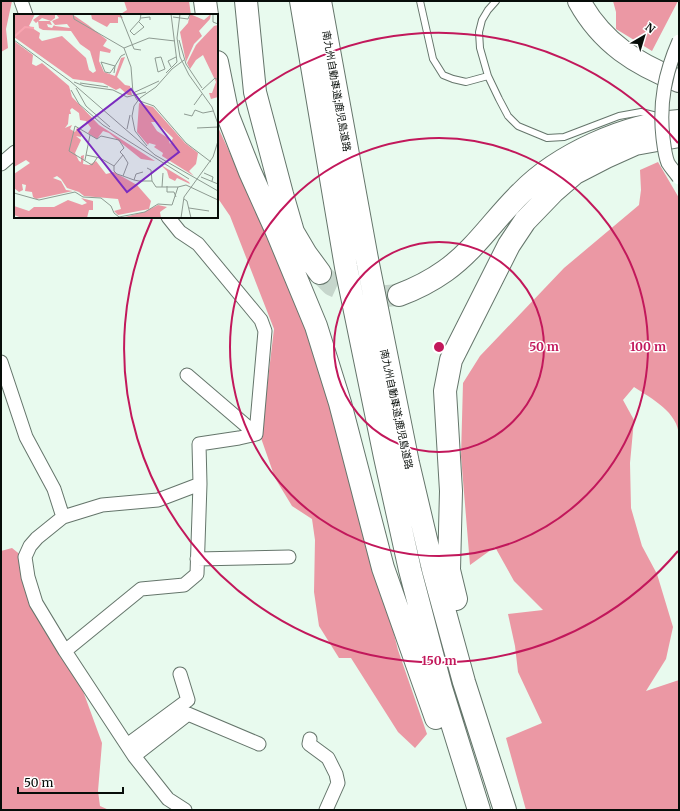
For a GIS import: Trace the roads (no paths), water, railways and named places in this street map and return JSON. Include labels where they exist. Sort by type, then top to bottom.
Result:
[{"type":"highway","points":[[205,1],[207,14]]},
{"type":"highway","points":[[246,1],[255,92],[282,194],[293,232],[306,254],[320,273]]},
{"type":"highway","name":"南九州自動車道;鹿児島道路","points":[[301,1],[346,267],[385,457],[410,570],[435,666],[479,810]]},
{"type":"highway","name":"南九州自動車道;鹿児島道路","points":[[320,1],[367,259],[408,463],[433,569],[464,682],[506,810]]},
{"type":"highway","points":[[579,1],[602,34],[616,46],[634,60],[679,81]]},
{"type":"highway","points":[[218,67],[228,116],[250,172],[316,326],[340,403],[383,568],[443,736],[467,810]]},
{"type":"highway","points":[[399,296],[446,271],[479,240],[499,215],[522,191],[549,169],[572,155],[598,142],[637,128],[659,123],[679,126]]},
{"type":"highway","points":[[506,810],[449,570],[451,491],[445,391],[451,360],[509,245],[526,221],[553,192],[575,173],[606,157],[679,126]]},
{"type":"street","points":[[21,1],[26,14]]},
{"type":"street","points":[[679,41],[670,63],[662,98],[661,121],[668,163],[679,178]]},
{"type":"street","points":[[1,164],[14,153]]},
{"type":"street","points":[[169,218],[180,232],[198,244],[261,320],[265,331],[265,342],[256,434]]},
{"type":"street","points":[[1,362],[26,437],[54,489],[63,517]]},
{"type":"street","points":[[187,375],[256,434]]},
{"type":"street","points":[[65,651],[141,589],[184,585],[197,574],[200,484],[199,444],[256,434]]},
{"type":"street","points":[[185,810],[168,799],[130,751],[65,651],[36,603],[28,577],[25,557],[30,546],[37,538],[63,517],[102,505],[158,500],[200,484]]},
{"type":"street","points":[[197,559],[289,557]]},
{"type":"street","points":[[130,751],[188,700],[180,674]]},
{"type":"street","points":[[130,751],[188,714],[259,744]]},
{"type":"street","points":[[310,739],[309,744],[328,758],[336,774],[338,783],[326,810]]},
{"type":"lane","points":[[420,1],[433,59],[443,75],[466,82],[488,76]]},
{"type":"lane","points":[[496,1],[482,20],[479,32],[480,48],[488,76],[508,116],[518,126],[547,138],[564,137],[619,116],[641,112],[679,126]]},
{"type":"tunnel","points":[[320,273],[332,285],[361,298],[399,295]]}]
